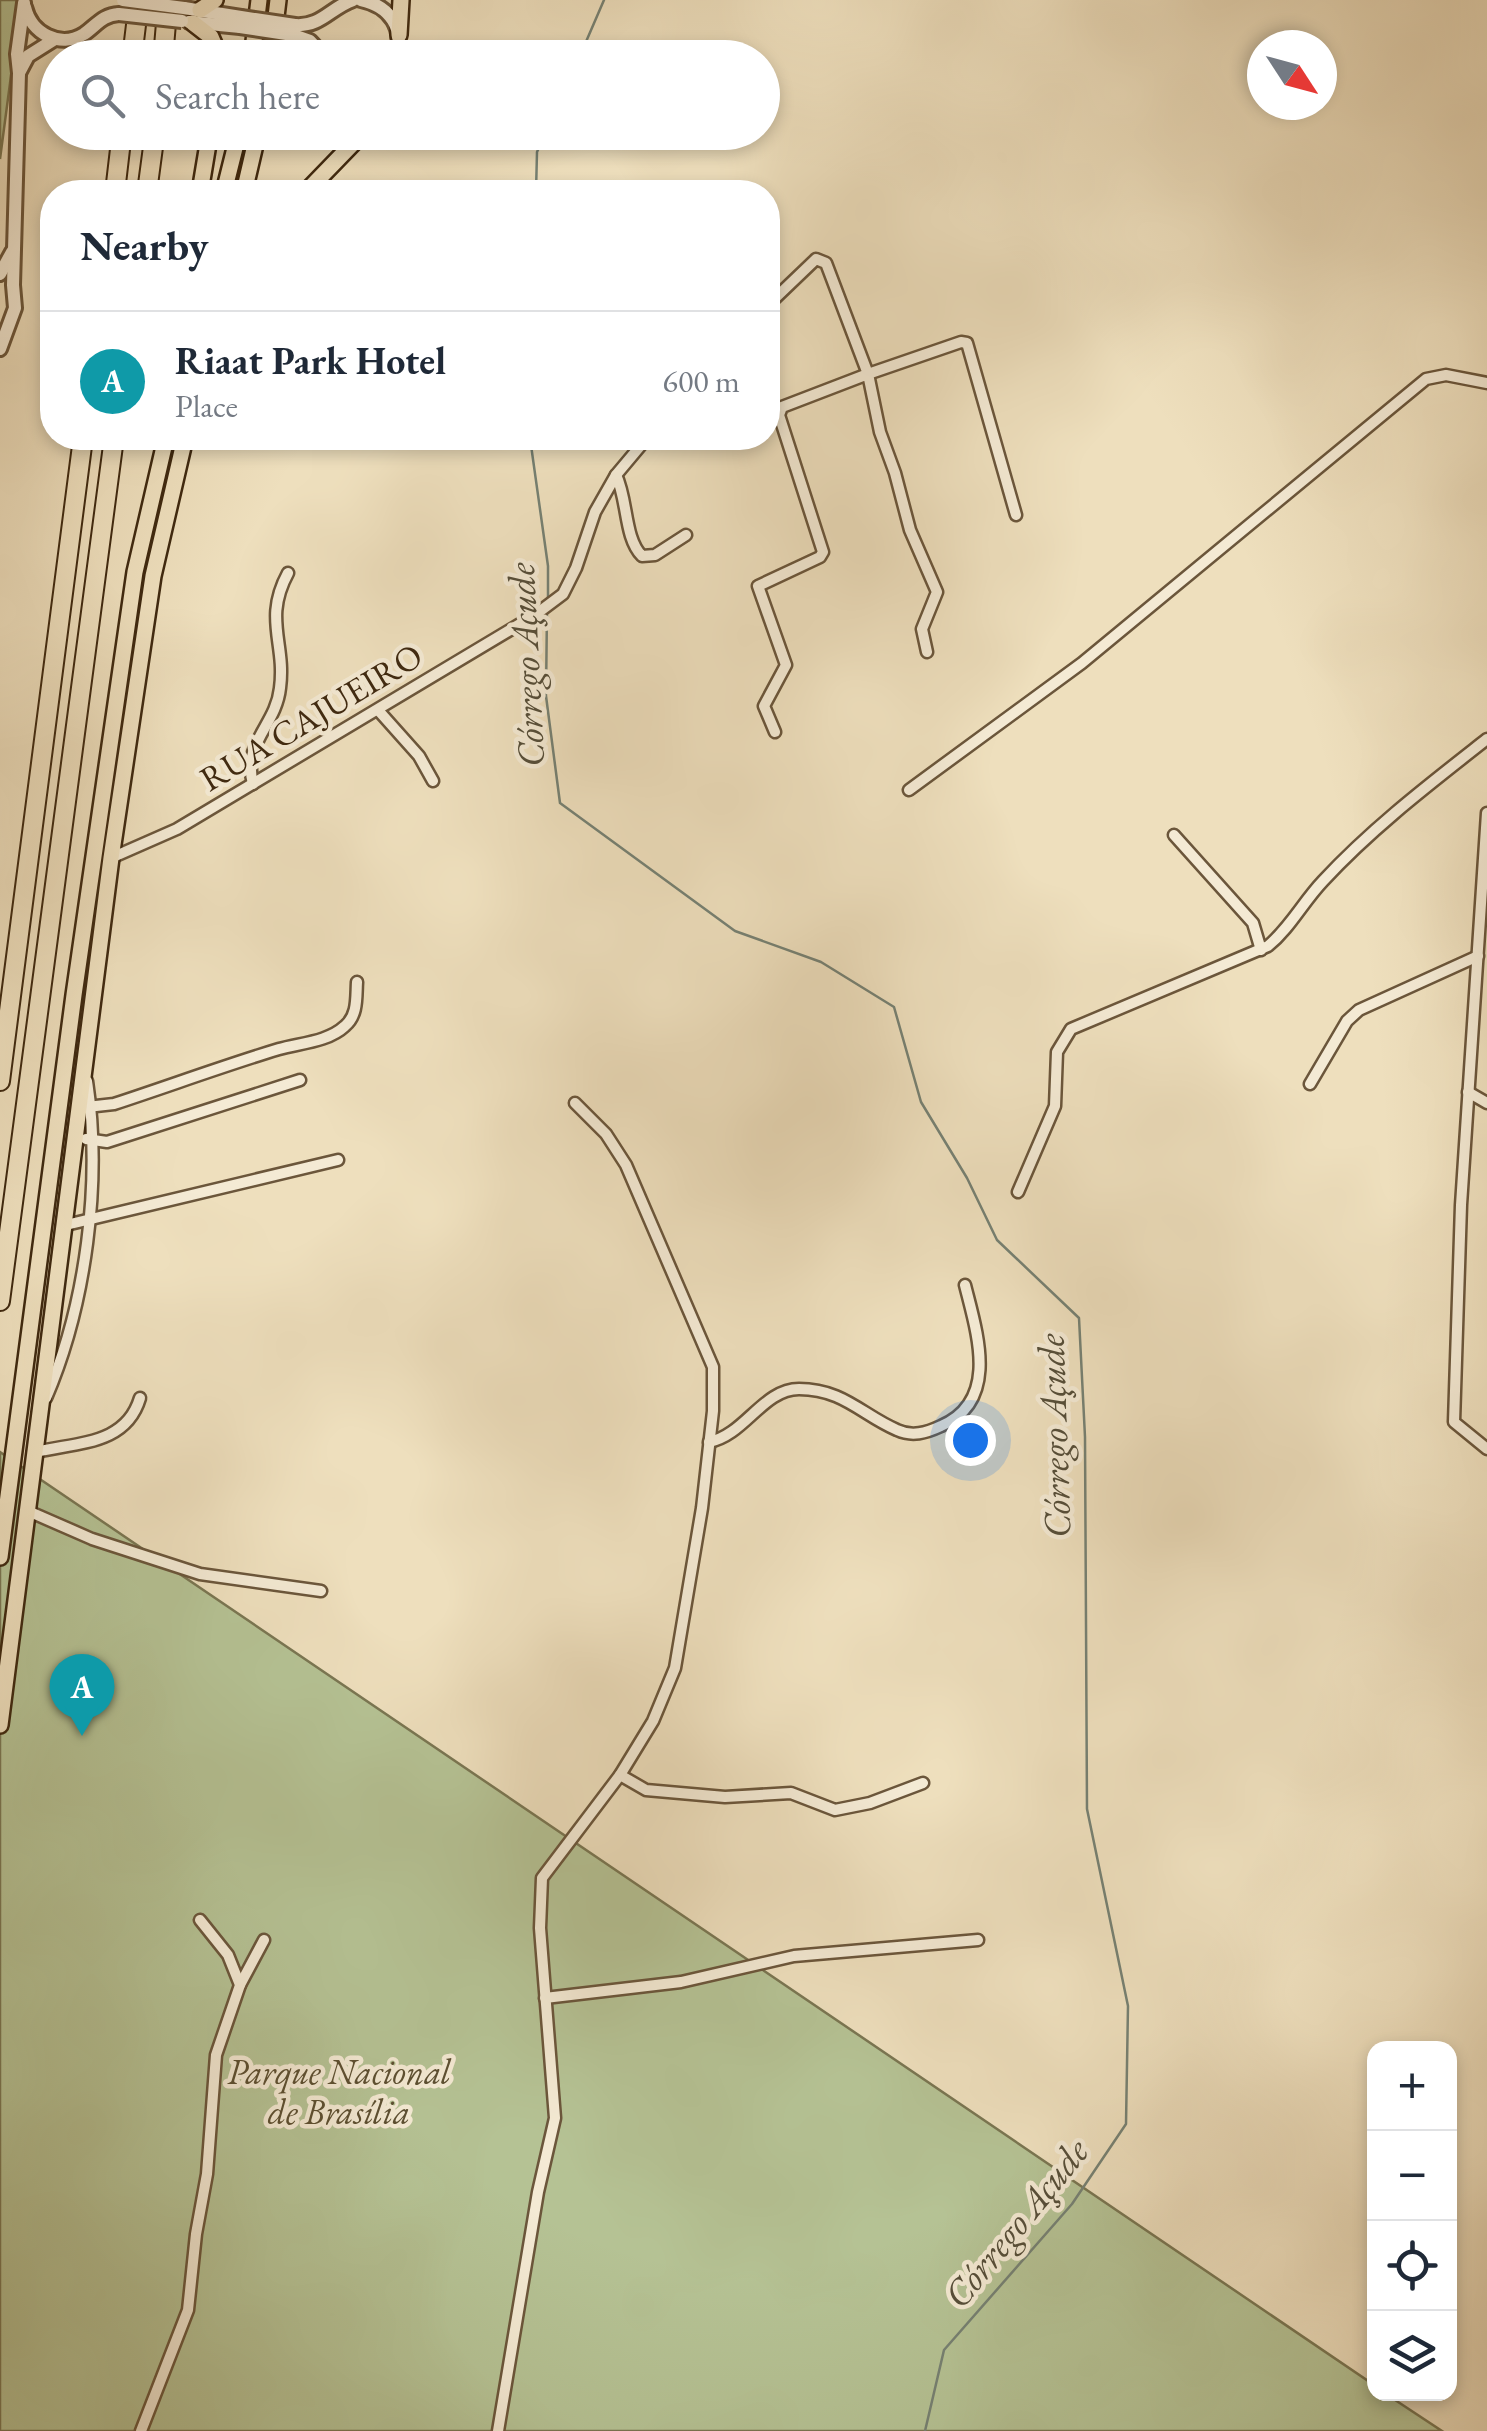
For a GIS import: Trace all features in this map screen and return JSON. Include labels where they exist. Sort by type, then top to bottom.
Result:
[{"type":"highway","points":[[134,40],[140,0]]},
{"type":"highway","points":[[172,40],[186,12]]},
{"type":"highway","points":[[116,180],[120,150]]},
{"type":"highway","points":[[148,180],[152,150]]},
{"type":"highway","points":[[0,1081],[81,450]]},
{"type":"highway","points":[[0,1301],[112,450]]},
{"type":"main road","points":[[213,40],[186,12],[215,0]]},
{"type":"main road","points":[[254,40],[258,0]]},
{"type":"main road","points":[[273,40],[278,0]]},
{"type":"main road","points":[[399,35],[400,0]]},
{"type":"main road","points":[[202,180],[207,150]]},
{"type":"main road","points":[[227,180],[234,150]]},
{"type":"main road","points":[[247,180],[254,150]]},
{"type":"main road","points":[[318,180],[347,150]]},
{"type":"main road","points":[[0,1557],[74,995],[136,572],[163,450]]},
{"type":"main road","points":[[0,1725],[76,1134],[85,1108],[85,1066],[111,858],[153,576],[182,450]]},
{"type":"street","points":[[24,1],[32,24],[55,39],[80,36],[121,7],[186,12],[294,30],[317,24],[338,6],[353,0]]},
{"type":"street","points":[[361,0],[392,16],[398,40]]},
{"type":"street","points":[[0,349],[15,308],[7,292],[14,250],[19,73],[16,54],[24,1]]},
{"type":"street","points":[[294,30],[310,40]]},
{"type":"street","points":[[19,73],[28,56],[40,48]]},
{"type":"street","points":[[0,274],[14,250]]},
{"type":"street","points":[[780,294],[816,259],[826,264],[868,374],[880,432],[910,530],[937,592],[922,630],[927,652]]},
{"type":"street","points":[[780,410],[868,374],[967,343],[1016,515]]},
{"type":"street","points":[[908,790],[1082,663],[1426,379],[1446,374],[1487,383]]},
{"type":"street","points":[[774,732],[764,706],[786,665],[758,586],[823,552],[780,413]]},
{"type":"street","points":[[638,450],[616,476],[625,494],[632,543],[642,556],[656,555],[686,535]]},
{"type":"street","name":"RUA CAJUEIRO","points":[[111,858],[150,842],[253,784],[535,615],[563,594],[594,512],[616,476]]},
{"type":"street","points":[[253,784],[248,768],[254,745],[273,713],[280,688],[276,602],[288,572]]},
{"type":"street","points":[[378,710],[419,756],[433,781]]},
{"type":"street","points":[[1018,1192],[1055,1106],[1058,1052],[1071,1029],[1261,950],[1280,936],[1322,882],[1418,794],[1487,739]]},
{"type":"street","points":[[1487,812],[1461,1205],[1454,1422],[1487,1449]]},
{"type":"street","points":[[1174,835],[1253,923],[1261,950]]},
{"type":"street","points":[[1310,1084],[1347,1021],[1358,1010],[1478,956]]},
{"type":"street","points":[[42,1408],[66,1349],[89,1221],[92,1142],[85,1108],[114,1104],[328,1036],[344,1028],[352,1018],[357,982]]},
{"type":"street","points":[[76,1134],[92,1142],[108,1142],[300,1080]]},
{"type":"street","points":[[1468,1092],[1487,1103]]},
{"type":"street","points":[[498,2431],[538,2192],[554,2133],[540,1928],[542,1878],[620,1775],[653,1721],[675,1668],[702,1508],[715,1384],[708,1350],[626,1165],[606,1134],[575,1102]]},
{"type":"street","points":[[66,1225],[338,1160]]},
{"type":"street","points":[[709,1442],[736,1430],[772,1398],[796,1388],[833,1394],[860,1406],[894,1430],[913,1435],[948,1423],[973,1400],[982,1358],[965,1284]]},
{"type":"street","points":[[36,1452],[116,1433],[128,1425],[140,1398]]},
{"type":"street","points":[[28,1511],[92,1538],[200,1574],[321,1591]]},
{"type":"street","points":[[620,1775],[646,1790],[725,1797],[791,1793],[836,1810],[924,1784]]},
{"type":"street","points":[[200,1920],[228,1956],[240,1985]]},
{"type":"street","points":[[140,2431],[174,2353],[190,2299],[194,2246],[208,2174],[216,2055],[240,1985],[264,1940]]},
{"type":"street","points":[[546,1998],[681,1982],[794,1956],[978,1940]]},
{"type":"green space","points":[[0,0],[21,0],[0,159]]},
{"type":"green space","name":"Parque Nacional de Brasília","points":[[0,1452],[1367,2380],[1367,2401],[1397,2401],[1442,2431],[0,2431]]},
{"type":"waterway","name":"Córrego Açude","points":[[587,40],[604,0]]},
{"type":"waterway","name":"Córrego Açude","points":[[536,180],[538,150]]},
{"type":"waterway","name":"Córrego Açude","points":[[532,450],[548,566],[548,601]]},
{"type":"waterway","name":"Córrego Açude","points":[[547,609],[546,696],[560,803],[735,931],[821,962],[894,1007],[921,1102],[967,1178],[997,1240],[1079,1318],[1085,1437],[1087,1809],[1128,2006],[1126,2124],[1072,2204],[944,2350],[925,2431]]},
{"type":"place","name":"Riaat Park Hotel","points":[[82,1736]]}]
